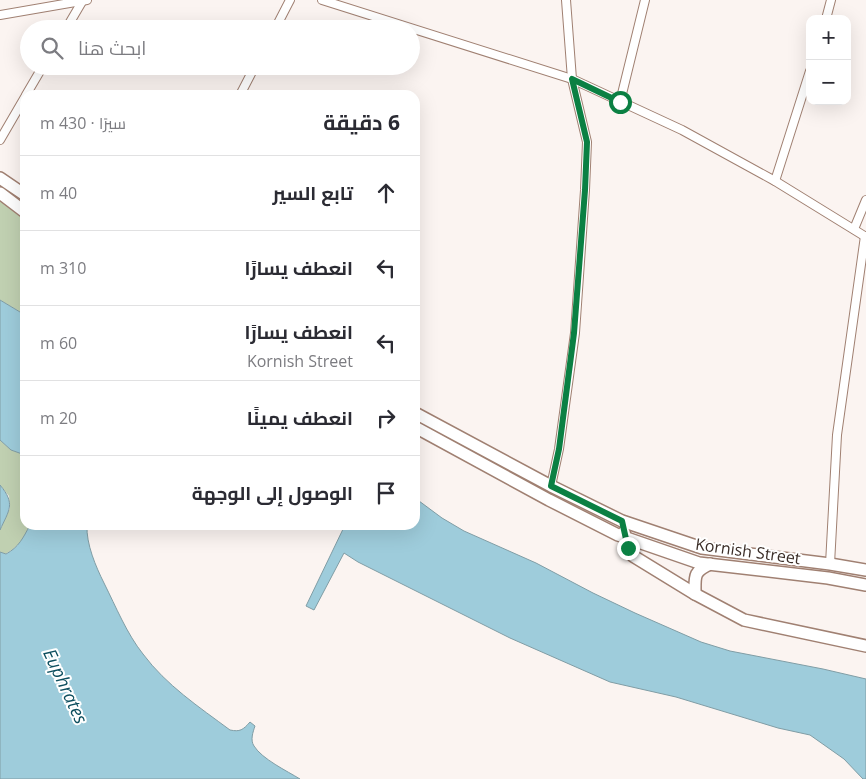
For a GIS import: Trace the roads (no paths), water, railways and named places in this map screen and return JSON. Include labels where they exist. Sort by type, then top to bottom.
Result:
[{"type":"main road","points":[[0,178],[20,192]]},
{"type":"main road","points":[[0,193],[20,208]]},
{"type":"main road","name":"Kornish Street","points":[[420,417],[622,521],[702,548],[866,570]]},
{"type":"main road","name":"Kornish Street","points":[[420,430],[549,500],[624,537],[699,563],[828,578],[866,585]]},
{"type":"main road","points":[[622,521],[624,537],[633,556],[695,594],[744,620],[866,646]]},
{"type":"main road","points":[[695,594],[695,579],[699,569],[710,564]]},
{"type":"street","points":[[71,20],[83,0]]},
{"type":"street","points":[[0,15],[87,0]]},
{"type":"street","points":[[280,20],[290,0]]},
{"type":"street","points":[[322,0],[385,20]]},
{"type":"street","points":[[551,486],[559,449],[574,333],[587,142],[572,79],[566,0]]},
{"type":"street","points":[[620,102],[645,0]]},
{"type":"street","points":[[827,15],[831,0]]},
{"type":"street","points":[[420,31],[572,79],[682,130],[775,181],[865,236],[837,435],[830,564]]},
{"type":"street","points":[[29,90],[38,75]]},
{"type":"street","points":[[243,90],[250,75]]},
{"type":"street","points":[[775,181],[806,84]]},
{"type":"street","points":[[0,140],[20,106]]},
{"type":"street","points":[[854,229],[866,200]]},
{"type":"water","points":[[0,300],[20,312],[20,453],[11,450],[0,440]]},
{"type":"water","points":[[0,485],[8,497],[9,507],[0,530]]},
{"type":"water","points":[[420,502],[464,531],[536,563],[635,613],[701,642],[730,651],[866,679],[866,779],[863,779],[844,759],[810,735],[778,728],[676,697],[610,682],[510,638],[358,562],[344,553],[314,610],[306,606],[343,530],[420,530]]},
{"type":"water","name":"Euphrates","points":[[27,530],[87,530],[90,547],[101,577],[132,638],[152,665],[184,695],[230,730],[241,730],[250,722],[255,726],[252,741],[258,751],[300,779],[0,779],[0,552],[6,554],[23,538]]}]
